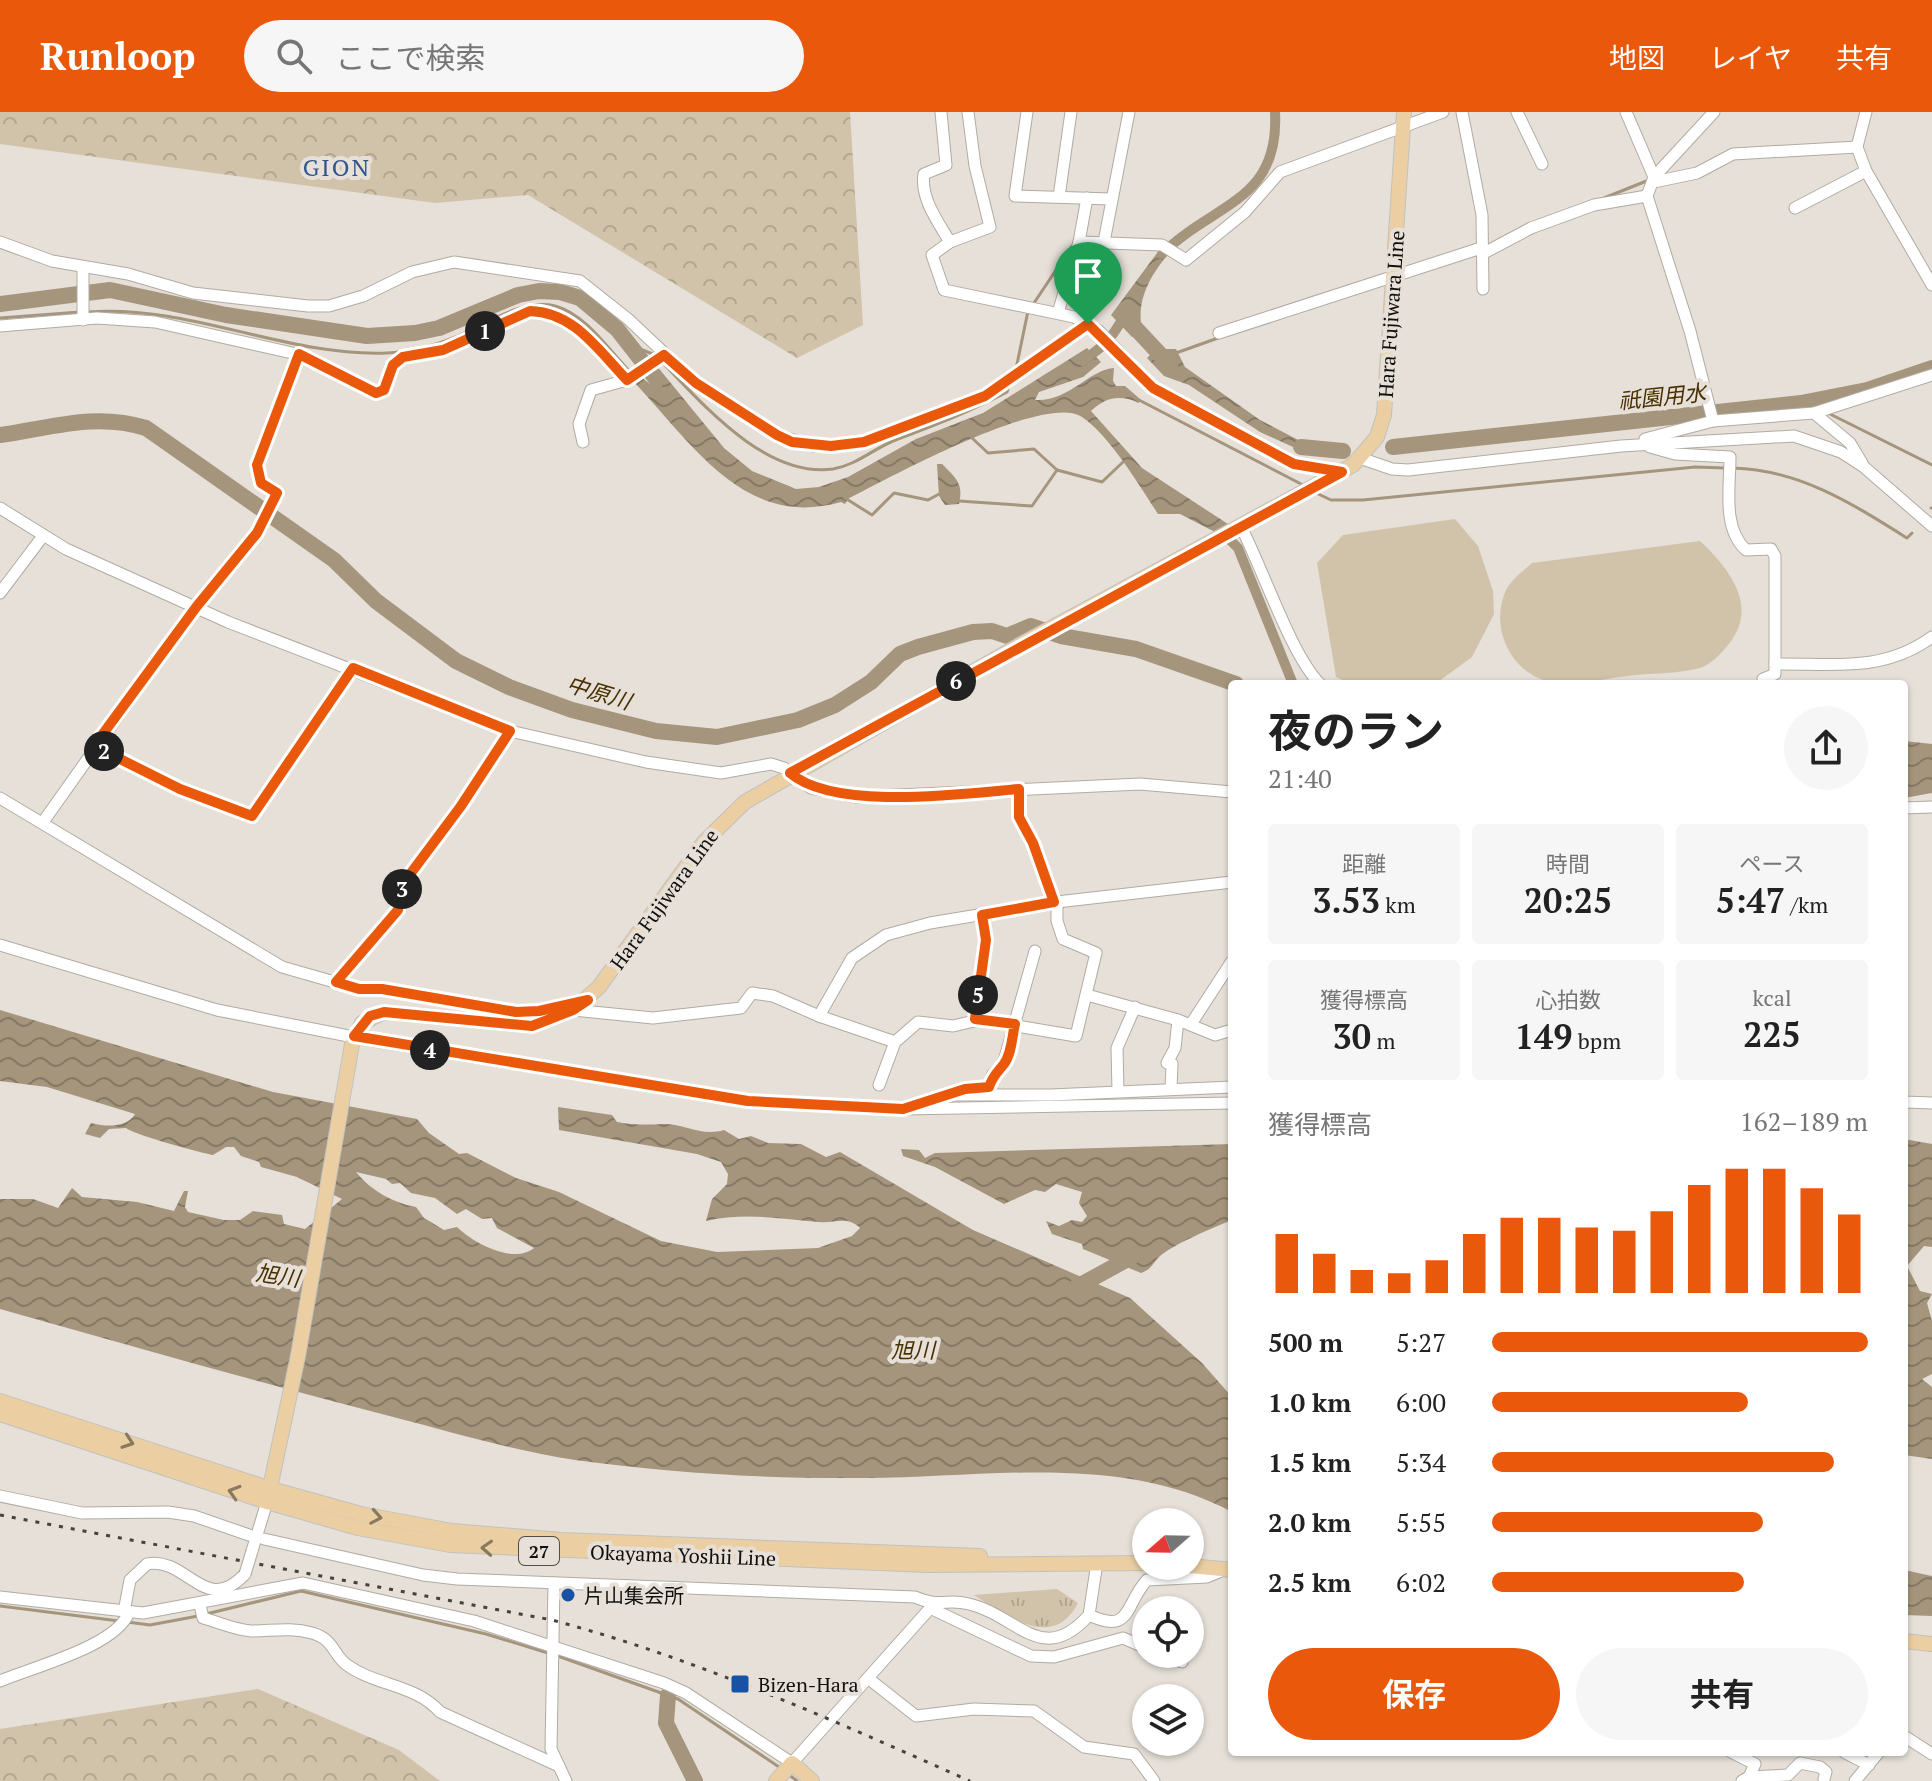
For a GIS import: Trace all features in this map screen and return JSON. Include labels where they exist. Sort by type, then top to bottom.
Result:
[{"type":"main road","name":"Hara Fujiwara Line","points":[[353,1040],[370,1016],[384,1012],[532,1026],[573,1010],[588,1000],[718,825],[745,802],[790,773],[1025,642],[1310,490],[1360,458],[1377,437],[1384,415],[1403,120]]},
{"type":"main road","points":[[269,1496],[277,1466],[353,1040]]},
{"type":"main road","name":"Okayama Yoshii Line","points":[[0,1401],[358,1528],[450,1545],[927,1565],[1132,1563]]},
{"type":"main road","name":"Okayama Yoshii Line","points":[[0,1414],[269,1496]]},
{"type":"main road","points":[[1204,1567],[1228,1570]]},
{"type":"main road","points":[[1908,1641],[1932,1644]]},
{"type":"main road","points":[[785,1771],[812,1781]]},
{"type":"street","points":[[941,112],[946,165],[924,174],[922,185],[935,217],[950,242]]},
{"type":"street","points":[[968,112],[975,166],[990,227],[950,242],[932,255],[944,290],[1058,313],[1088,324],[1153,388],[1294,464],[1342,472]]},
{"type":"street","points":[[1027,112],[1015,196],[1111,199]]},
{"type":"street","points":[[1059,197],[1071,112]]},
{"type":"street","points":[[1104,242],[1129,112]]},
{"type":"street","points":[[1079,242],[1168,248],[1186,260],[1245,212],[1280,172],[1403,120],[1443,112]]},
{"type":"street","points":[[1462,112],[1482,215],[1483,289]]},
{"type":"street","points":[[1517,112],[1542,164]]},
{"type":"street","points":[[1626,112],[1654,180]]},
{"type":"street","points":[[1711,417],[1690,331],[1647,196],[1654,180],[1714,112]]},
{"type":"street","points":[[1866,112],[1857,147],[1866,171],[1932,285]]},
{"type":"street","points":[[1654,180],[1697,173],[1733,154],[1857,147]]},
{"type":"street","points":[[1795,208],[1866,171]]},
{"type":"street","points":[[1219,333],[1481,251],[1531,228],[1594,205],[1647,196]]},
{"type":"street","points":[[1058,313],[1079,242],[1087,198]]},
{"type":"street","points":[[0,242],[83,270],[128,274],[225,299],[329,306],[437,263],[512,269],[580,281],[628,319],[662,357],[696,383],[792,442],[831,446],[864,442],[985,396],[1088,324]]},
{"type":"street","points":[[83,270],[83,318]]},
{"type":"street","points":[[0,326],[83,318],[155,322],[299,354],[376,393],[384,390],[393,365],[403,357],[443,350],[530,311],[545,311],[571,322],[629,379]]},
{"type":"street","points":[[43,822],[94,746],[197,606],[257,533],[277,493],[261,483],[257,465],[299,354]]},
{"type":"street","points":[[583,442],[579,424],[591,390],[629,379],[662,357]]},
{"type":"street","points":[[1621,446],[1711,417],[1820,411],[1932,375]]},
{"type":"street","points":[[1820,411],[1850,443],[1864,467]]},
{"type":"street","points":[[1360,458],[1392,469],[1408,470],[1621,446],[1794,436],[1841,452],[1864,467],[1932,526]]},
{"type":"street","points":[[1639,445],[1675,454],[1730,457],[1730,521],[1746,550],[1771,549],[1775,556],[1775,674],[1763,679]]},
{"type":"street","points":[[0,508],[43,536],[258,633],[510,731],[721,773],[771,764],[811,788],[855,797],[1140,784],[1228,792]]},
{"type":"street","points":[[1231,533],[1262,568],[1298,652],[1317,680]]},
{"type":"street","points":[[0,593],[43,536]]},
{"type":"street","points":[[1775,664],[1879,663],[1902,657],[1932,637]]},
{"type":"street","points":[[94,746],[170,784],[252,816],[353,668]]},
{"type":"street","points":[[336,982],[398,910],[402,885],[461,806],[510,731]]},
{"type":"street","points":[[879,1085],[895,1042],[918,1022],[953,1026],[975,1019],[1076,1036],[1096,953],[1063,939],[1057,921],[1056,902],[1033,843],[1019,817],[1019,789]]},
{"type":"street","points":[[0,798],[282,967],[359,989],[382,989],[516,1012],[539,1011],[588,1000]]},
{"type":"street","points":[[1908,808],[1932,807]]},
{"type":"street","points":[[819,1016],[852,958],[886,935],[1056,902],[1228,882]]},
{"type":"street","points":[[975,1019],[986,940],[982,915]]},
{"type":"street","points":[[0,945],[217,1010],[353,1040],[748,1101],[903,1109],[1228,1103]]},
{"type":"street","points":[[903,1109],[965,1089],[989,1087],[993,1074],[1009,1054],[1035,951]]},
{"type":"street","points":[[1191,1024],[1228,967]]},
{"type":"street","points":[[573,1010],[653,1018],[677,1016],[741,1008],[752,993],[773,996],[819,1016],[895,1042]]},
{"type":"street","points":[[1087,995],[1191,1024],[1215,1035],[1228,1031]]},
{"type":"street","points":[[1118,1091],[1117,1048],[1135,1007]]},
{"type":"street","points":[[1171,1089],[1172,1064],[1167,1063],[1175,1048],[1178,1020]]},
{"type":"street","points":[[954,1095],[1228,1087]]},
{"type":"street","points":[[1908,1102],[1932,1103]]},
{"type":"street","points":[[0,1496],[82,1513],[168,1512],[194,1516],[249,1535]]},
{"type":"street","points":[[0,1681],[83,1649],[126,1617],[130,1580],[147,1564],[171,1564],[199,1586],[217,1590],[228,1587],[245,1574],[269,1496]]},
{"type":"street","points":[[264,1539],[423,1575],[915,1597],[1031,1656],[1054,1657],[1123,1638],[1132,1642]]},
{"type":"street","points":[[0,1597],[126,1617],[202,1612],[303,1583],[449,1615],[686,1693],[785,1771],[932,1607],[968,1603],[1044,1639],[1067,1634],[1089,1615],[1097,1563]]},
{"type":"street","points":[[1089,1615],[1107,1623],[1124,1618],[1147,1580],[1207,1577],[1228,1570]]},
{"type":"street","points":[[554,1583],[551,1749],[566,1781]]},
{"type":"street","points":[[202,1612],[248,1631],[282,1628],[315,1634],[334,1645],[346,1665],[406,1688],[429,1700],[440,1712],[559,1766]]},
{"type":"street","points":[[869,1679],[916,1716],[974,1709],[1034,1711],[1084,1747],[1134,1754],[1154,1781]]},
{"type":"street","points":[[1908,1739],[1932,1754]]},
{"type":"street","points":[[1739,1756],[1755,1764],[1745,1779]]},
{"type":"street","points":[[1852,1756],[1869,1765]]},
{"type":"street","points":[[1855,1781],[1876,1756]]},
{"type":"street","points":[[1745,1779],[1788,1775],[1800,1763],[1820,1767],[1826,1772],[1826,1780]]},
{"type":"green space","points":[[0,112],[850,112],[863,325],[797,358],[528,195],[435,203],[0,144]]},
{"type":"green space","points":[[1455,519],[1478,546],[1493,591],[1494,614],[1472,657],[1440,680],[1342,680],[1336,677],[1317,563],[1343,535]]},
{"type":"green space","points":[[1700,541],[1721,563],[1737,589],[1741,617],[1737,631],[1716,658],[1700,668],[1599,680],[1543,680],[1531,674],[1513,657],[1506,645],[1500,621],[1504,595],[1532,563]]},
{"type":"green space","points":[[1057,1589],[1078,1603],[1068,1618],[1056,1625],[1043,1627],[1014,1619],[974,1595]]},
{"type":"green space","points":[[258,1689],[399,1750],[440,1781],[0,1781],[0,1729]]},
{"type":"water","points":[[1160,249],[1169,253],[1146,289],[1141,309],[1142,330],[1132,337],[1111,315]]},
{"type":"water","points":[[1087,348],[1101,362],[1083,377],[1039,392],[1035,400],[1058,396],[1096,374],[1114,368],[1113,381],[1116,386],[1125,386],[1140,399],[1139,403],[1114,398],[1091,411],[1142,468],[1231,526],[1217,533],[1180,514],[1158,514],[1123,462],[1093,425],[1082,417],[1063,413],[1035,416],[966,441],[848,499],[845,504],[807,507],[776,504],[748,492],[723,475],[699,454],[633,381],[640,376],[654,387],[644,372],[656,365],[724,448],[752,471],[796,489],[819,487],[848,477],[916,439],[983,413]]},
{"type":"water","points":[[1156,349],[1176,349],[1185,367],[1260,420],[1306,444],[1322,443],[1321,454],[1304,452],[1260,432],[1189,385],[1164,376],[1147,358]]},
{"type":"water","points":[[937,464],[942,464],[958,482],[959,504],[945,505],[939,496]]},
{"type":"water","points":[[1908,741],[1932,744],[1932,793],[1908,797]]},
{"type":"water","name":"旭川","points":[[0,1010],[273,1092],[417,1119],[429,1133],[459,1154],[467,1153],[516,1178],[559,1192],[661,1241],[717,1252],[818,1248],[852,1236],[860,1228],[845,1221],[763,1217],[706,1221],[712,1199],[727,1184],[728,1174],[721,1162],[697,1154],[559,1130],[558,1107],[612,1115],[617,1122],[623,1123],[670,1124],[708,1132],[724,1130],[739,1139],[751,1136],[768,1143],[801,1144],[826,1157],[840,1152],[973,1230],[1130,1298],[1202,1363],[1228,1392],[1228,1510],[1189,1493],[1145,1481],[1099,1475],[1052,1472],[865,1478],[792,1477],[683,1472],[575,1460],[463,1436],[0,1309],[0,1199],[33,1199],[58,1208],[72,1188],[82,1197],[137,1202],[174,1211],[184,1191],[188,1191],[185,1207],[188,1212],[224,1220],[240,1220],[253,1211],[282,1215],[284,1224],[305,1229],[342,1199],[297,1177],[261,1167],[259,1162],[241,1156],[234,1147],[226,1147],[213,1155],[126,1128],[109,1129],[100,1138],[85,1134],[91,1123],[121,1124],[135,1114],[47,1087],[0,1081]],"holes":[[[356,1172],[386,1179],[392,1184],[400,1183],[411,1193],[435,1198],[457,1214],[466,1209],[482,1219],[492,1218],[497,1228],[534,1248],[525,1253],[504,1253],[482,1245],[457,1227],[444,1230],[424,1218],[416,1207],[399,1203],[376,1190]]]},
{"type":"water","points":[[1908,1140],[1932,1144],[1932,1247],[1924,1246],[1908,1265]]},
{"type":"water","points":[[1228,1144],[1228,1222],[1173,1247],[1141,1273],[1083,1249],[1082,1244],[1052,1234],[1046,1221],[1059,1226],[1072,1220],[1082,1222],[1087,1216],[1079,1203],[1082,1192],[1056,1184],[1045,1192],[1035,1190],[1004,1204],[935,1167],[903,1156],[901,1149],[919,1150],[925,1158],[935,1153]]},
{"type":"water","points":[[1908,1268],[1920,1291],[1932,1294],[1927,1303],[1932,1321],[1932,1374],[1922,1379],[1932,1387],[1932,1459],[1908,1456]]},
{"type":"water","points":[[1908,1571],[1932,1576],[1932,1616],[1908,1615]]},
{"type":"waterway","points":[[1162,254],[1240,198],[1255,183],[1267,165],[1274,142],[1275,112]]},
{"type":"waterway","points":[[1604,198],[1649,180]]},
{"type":"waterway","points":[[1034,303],[1072,246]]},
{"type":"waterway","points":[[0,304],[110,290],[226,315],[367,336],[439,328],[518,295],[539,291],[560,292],[580,298],[617,329],[657,380]]},
{"type":"waterway","points":[[88,312],[163,316],[312,347],[387,353],[446,341],[516,309],[555,306],[587,325],[632,374]]},
{"type":"waterway","points":[[1016,369],[1028,311]]},
{"type":"waterway","points":[[0,318],[80,312]]},
{"type":"waterway","points":[[1113,334],[1126,314]]},
{"type":"waterway","name":"祇園用水","points":[[1126,318],[1170,365]]},
{"type":"waterway","points":[[1176,353],[1218,338]]},
{"type":"waterway","points":[[1083,361],[1105,344]]},
{"type":"waterway","points":[[630,345],[655,355]]},
{"type":"waterway","points":[[661,361],[737,434],[783,462],[808,469],[833,469],[849,464],[893,441],[993,399],[1007,392],[1009,386]]},
{"type":"waterway","name":"祇園用水","points":[[1393,447],[1801,403],[1867,390],[1932,368]]},
{"type":"waterway","points":[[1139,400],[1303,485]]},
{"type":"waterway","points":[[1801,403],[1817,409]]},
{"type":"waterway","points":[[1828,413],[1932,465]]},
{"type":"waterway","name":"中原川","points":[[0,435],[91,421],[127,423],[146,428],[334,560],[376,601],[456,661],[509,687],[572,710],[656,731],[717,737],[798,720],[835,705],[871,682],[900,654],[973,632],[992,631],[1007,636],[1031,626],[1061,636],[1136,649],[1228,681]]},
{"type":"waterway","points":[[972,438],[988,453],[1034,449],[1057,470]]},
{"type":"waterway","name":"祇園用水","points":[[1301,447],[1343,451]]},
{"type":"waterway","points":[[959,501],[1032,506],[1057,470],[1102,482],[1123,462]]},
{"type":"waterway","points":[[1312,491],[1331,500],[1363,500],[1695,467],[1725,468]]},
{"type":"waterway","points":[[1733,468],[1757,470],[1803,482],[1845,501],[1907,538],[1912,533]]},
{"type":"waterway","points":[[845,498],[872,515],[894,493],[928,500],[941,493]]},
{"type":"waterway","points":[[1220,530],[1238,548],[1291,680]]},
{"type":"waterway","name":"旭川","points":[[1073,1289],[1137,1254]]},
{"type":"waterway","points":[[206,1614],[301,1591],[486,1634],[548,1653]]},
{"type":"waterway","points":[[0,1606],[119,1621]]},
{"type":"waterway","points":[[127,1622],[150,1625],[198,1616]]},
{"type":"waterway","points":[[555,1655],[678,1699],[782,1769]]},
{"type":"waterway","points":[[668,1695],[666,1723],[695,1781]]},
{"type":"waterway","points":[[788,1774],[797,1781]]},
{"type":"railway","points":[[0,1515],[552,1620],[712,1672],[970,1781]]},
{"type":"place","name":"片山集会所","points":[[568,1595]]},
{"type":"place","name":"Bizen-Hara","points":[[740,1684]]},
{"type":"district","name":"GION","points":[[337,167]]},
{"type":"route","points":[[530,311],[545,311],[571,322],[627,380],[664,355],[696,383],[777,435],[792,442],[831,446],[864,442],[985,396],[1088,324],[1099,331],[1153,388],[1294,464],[1342,472],[1025,642],[790,773],[811,788],[855,797],[1019,789],[1019,817],[1033,843],[1054,902],[982,915],[986,940],[975,1019],[1015,1024],[1009,1054],[993,1074],[989,1087],[965,1089],[903,1109],[748,1101],[354,1036],[370,1016],[384,1012],[532,1026],[573,1010],[588,1000],[539,1011],[516,1012],[382,989],[359,989],[336,982],[398,910],[402,885],[461,806],[510,731],[353,668],[252,816],[180,789],[94,746],[197,606],[257,533],[277,493],[261,483],[256,472],[257,465],[299,354],[376,393],[384,390],[393,365],[403,357],[443,350],[530,311]]}]
